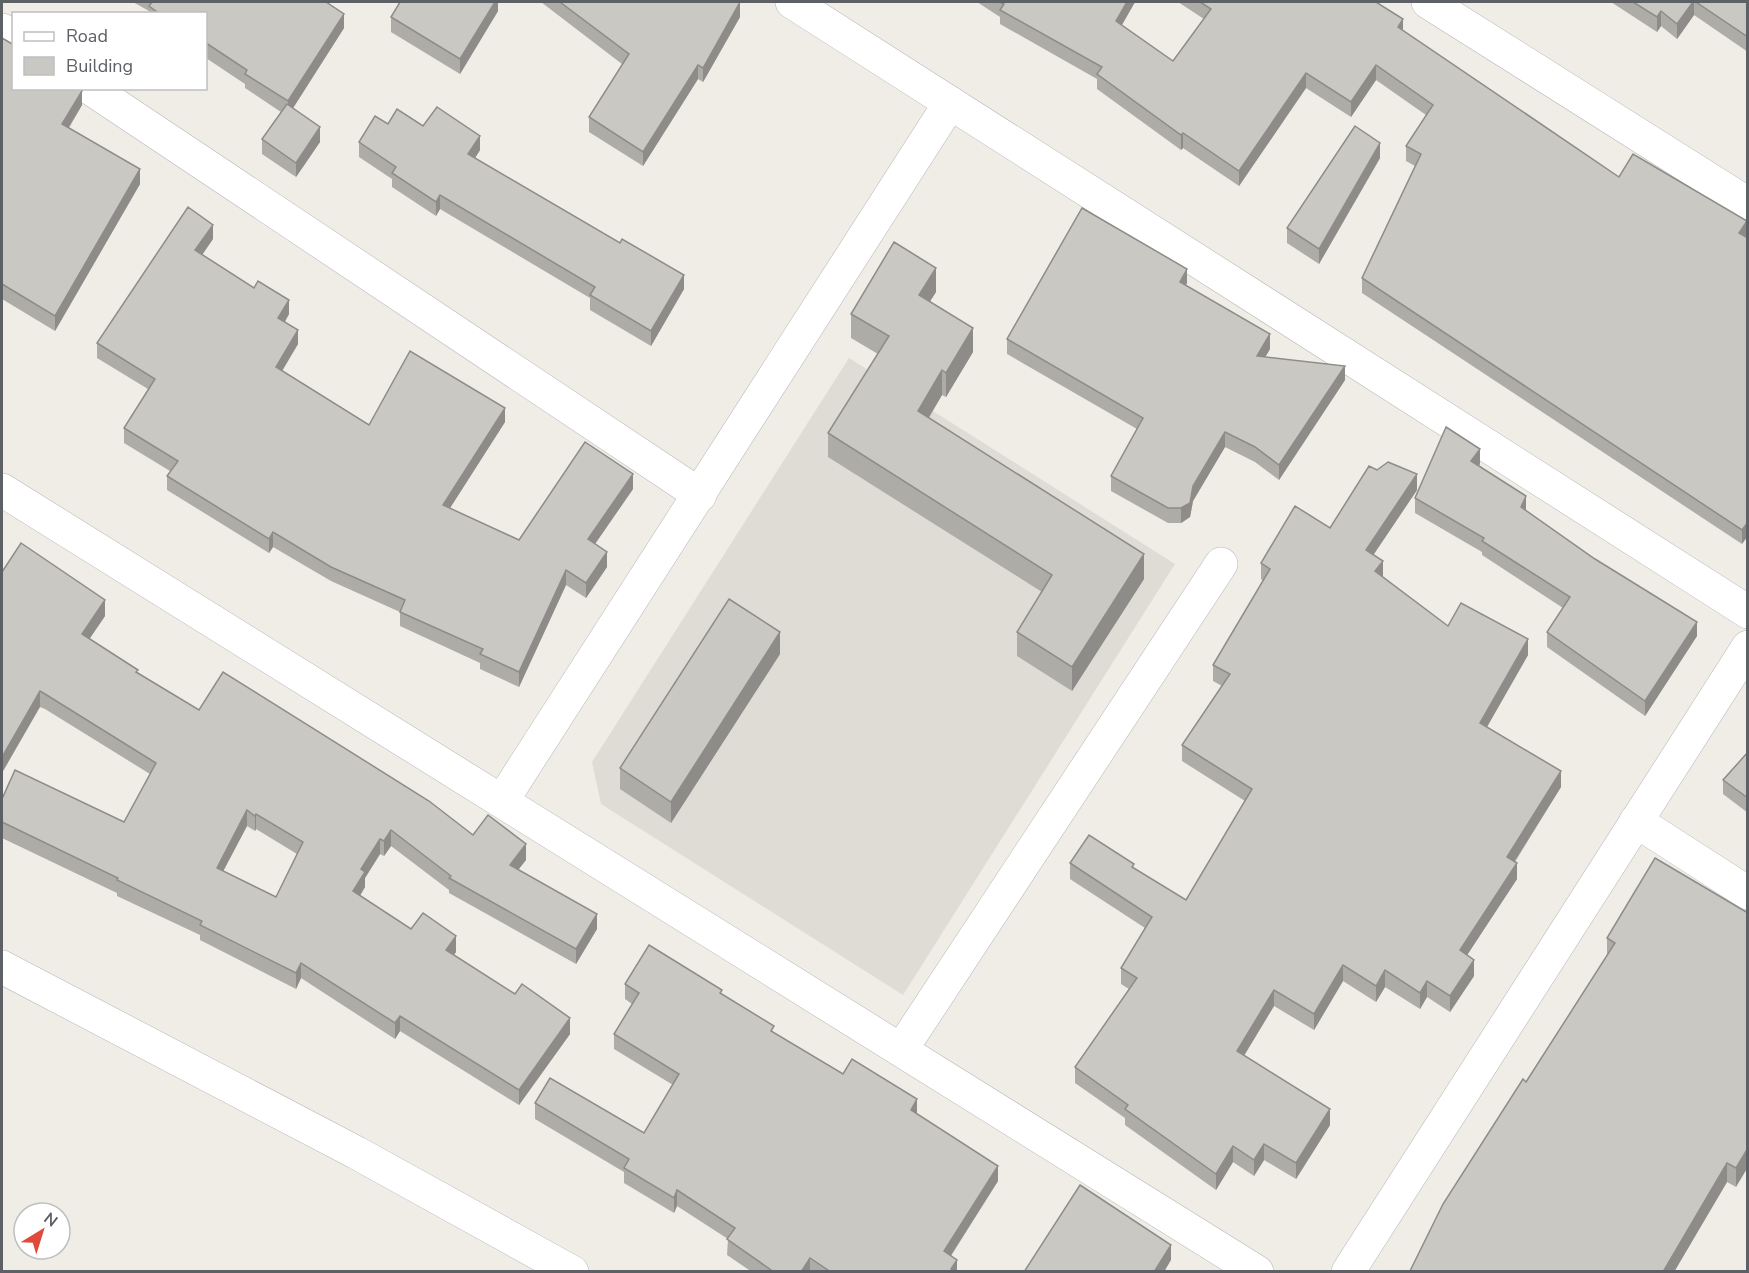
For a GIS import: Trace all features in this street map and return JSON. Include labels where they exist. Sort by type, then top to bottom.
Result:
[{"type":"street","points":[[792,2],[1748,612]]},
{"type":"street","points":[[1428,2],[1748,204]]},
{"type":"street","points":[[93,90],[700,495]]},
{"type":"street","points":[[502,801],[950,103]]},
{"type":"street","points":[[2,490],[1257,1272]]},
{"type":"street","points":[[901,1050],[1221,564]]},
{"type":"street","points":[[1348,1272],[1748,647]]},
{"type":"street","points":[[1636,821],[1748,893]]},
{"type":"street","points":[[2,967],[336,1142],[572,1272]]},
{"type":"shaded area","points":[[849,358],[1175,564],[903,995],[601,804],[592,762]]},
{"type":"building","points":[[152,2],[326,2],[344,14],[288,101],[245,74],[247,70],[207,44],[207,12],[157,12],[149,6]]},
{"type":"building","points":[[400,2],[495,2],[460,59],[391,17]]},
{"type":"building","points":[[560,2],[740,2],[703,68],[698,65],[643,152],[589,117],[629,54]]},
{"type":"building","points":[[999,2],[1127,2],[1116,21],[1173,61],[1211,9],[1200,2],[1376,2],[1403,19],[1398,27],[1619,177],[1633,154],[1747,221],[1739,233],[1748,238],[1748,522],[1742,530],[1362,278],[1421,154],[1406,146],[1433,105],[1376,65],[1351,102],[1306,73],[1239,171],[1183,133],[1181,135],[1097,74],[1102,67],[1000,10],[1004,4]]},
{"type":"building","points":[[1633,2],[1693,2],[1677,24],[1661,11],[1657,17]]},
{"type":"building","points":[[1696,2],[1748,2],[1748,37]]},
{"type":"building","points":[[2,38],[12,44],[12,90],[81,90],[62,124],[140,169],[55,316],[2,284]]},
{"type":"building","points":[[287,104],[320,127],[296,163],[262,139]]},
{"type":"building","points":[[437,107],[480,136],[468,154],[620,243],[622,239],[684,275],[651,331],[590,295],[595,287],[440,195],[436,202],[392,173],[396,167],[359,142],[375,116],[388,124],[397,109],[423,126]]},
{"type":"building","points":[[1355,126],[1380,143],[1319,249],[1287,228]]},
{"type":"building","points":[[188,207],[213,225],[195,250],[254,288],[258,281],[289,300],[278,318],[298,330],[276,367],[369,425],[410,351],[505,408],[443,505],[519,540],[585,442],[633,474],[588,539],[607,552],[586,583],[566,570],[519,672],[480,654],[483,649],[400,612],[405,600],[331,567],[273,532],[269,539],[167,476],[178,461],[124,428],[155,379],[97,343]]},
{"type":"building","points":[[1082,208],[1187,269],[1180,282],[1270,334],[1257,356],[1345,366],[1279,465],[1255,447],[1225,432],[1193,486],[1190,503],[1181,508],[1168,508],[1111,476],[1143,418],[1007,339]]},
{"type":"building","points":[[894,242],[936,268],[919,295],[973,328],[946,373],[942,370],[918,411],[1144,554],[1072,667],[1017,632],[1052,575],[828,433],[889,336],[851,314]]},
{"type":"building","points":[[1446,427],[1480,449],[1471,461],[1526,496],[1521,507],[1595,559],[1697,622],[1645,701],[1547,632],[1570,597],[1482,541],[1484,538],[1415,498]]},
{"type":"building","points":[[1388,462],[1417,474],[1366,550],[1383,561],[1375,571],[1448,626],[1461,603],[1528,639],[1480,723],[1561,771],[1507,857],[1517,863],[1460,950],[1474,960],[1450,996],[1427,981],[1420,993],[1385,970],[1376,986],[1343,965],[1314,1014],[1274,990],[1237,1051],[1330,1109],[1296,1163],[1264,1144],[1254,1160],[1233,1146],[1216,1174],[1125,1109],[1128,1105],[1075,1067],[1137,978],[1121,968],[1152,917],[1070,863],[1089,835],[1134,864],[1132,867],[1186,900],[1252,789],[1182,745],[1230,674],[1213,665],[1270,569],[1261,563],[1295,506],[1330,528],[1369,466],[1377,470]]},
{"type":"building","points":[[21,543],[105,600],[82,634],[138,670],[136,672],[199,710],[223,672],[429,801],[473,835],[488,815],[526,844],[510,865],[597,914],[576,949],[449,878],[451,876],[391,830],[384,841],[380,839],[361,869],[365,872],[353,891],[411,929],[423,913],[456,936],[446,950],[515,994],[522,984],[570,1018],[519,1090],[400,1016],[395,1023],[301,963],[296,973],[200,925],[202,921],[2,822],[2,799],[15,770],[124,822],[156,763],[40,691],[2,757],[2,572]],"holes":[[[247,810],[255,816],[256,814],[303,842],[276,897],[217,868]]]},
{"type":"building","points":[[729,599],[780,632],[671,802],[620,768]]},
{"type":"building","points":[[1748,752],[1748,798],[1723,780]]},
{"type":"building","points":[[1655,858],[1748,913],[1748,1148],[1736,1168],[1727,1163],[1663,1272],[1410,1271],[1443,1204],[1523,1079],[1526,1082],[1615,943],[1607,938]]},
{"type":"building","points":[[649,945],[722,990],[720,993],[774,1026],[771,1031],[843,1074],[852,1059],[917,1099],[911,1110],[998,1166],[944,1251],[957,1260],[951,1269],[954,1272],[831,1272],[810,1258],[801,1272],[774,1272],[727,1239],[735,1228],[677,1190],[674,1198],[624,1168],[629,1159],[535,1103],[550,1078],[644,1133],[679,1074],[614,1034],[639,993],[625,984]]},
{"type":"building","points":[[1080,1185],[1171,1245],[1154,1272],[1024,1272]]}]
